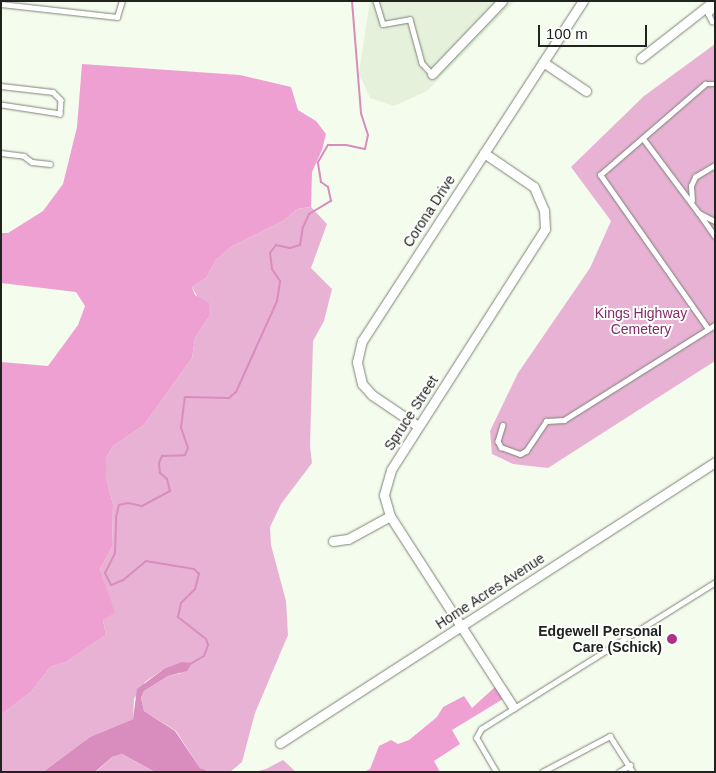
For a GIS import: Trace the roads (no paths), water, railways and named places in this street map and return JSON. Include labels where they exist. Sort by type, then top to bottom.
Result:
[{"type":"street","points":[[432,74],[502,1]]},
{"type":"street","name":"Corona Drive","points":[[418,426],[367,390],[357,371],[357,353],[368,329],[583,1]]},
{"type":"street","points":[[641,58],[714,1]]},
{"type":"street","points":[[543,62],[586,91]]},
{"type":"street","name":"Spruce Street","points":[[484,153],[534,187],[544,210],[545,229],[540,241],[418,426],[387,479],[385,499],[390,516],[513,707]]},
{"type":"street","name":"Home Acres Avenue","points":[[280,743],[715,462]]},
{"type":"street","points":[[333,540],[348,538],[390,516]]},
{"type":"lane","points":[[1,4],[117,17],[122,1]]},
{"type":"lane","points":[[376,1],[383,24],[410,18],[422,63],[432,74]]},
{"type":"lane","points":[[712,22],[708,14],[715,8]]},
{"type":"lane","points":[[708,329],[600,175],[705,84],[715,84]]},
{"type":"lane","points":[[1,86],[53,92],[61,100],[60,114],[1,105]]},
{"type":"lane","points":[[643,138],[715,236]]},
{"type":"lane","points":[[1,153],[50,164]]},
{"type":"lane","points":[[693,205],[691,186],[695,177],[702,170],[715,165]]},
{"type":"lane","points":[[699,213],[715,221]]},
{"type":"lane","points":[[502,424],[498,441],[500,447],[520,454],[526,451],[546,421],[564,420],[715,325]]},
{"type":"lane","points":[[496,772],[476,738],[477,732],[513,707],[715,582]]},
{"type":"lane","points":[[542,772],[610,736],[633,772]]},
{"type":"lane","points":[[619,772],[630,765]]},
{"type":"waterway","points":[[190,664],[204,656],[208,645],[206,639],[178,617],[181,603],[195,589],[199,574],[194,569],[146,561],[123,580],[111,585],[105,573],[115,553],[116,517],[119,505],[128,503],[142,506],[170,491],[167,479],[160,473],[159,463],[162,456],[185,455],[188,448],[181,428],[185,397],[229,398],[236,392],[277,301],[280,281],[272,269],[270,253],[276,245],[290,248],[300,245],[303,227],[309,214],[331,201],[328,187],[321,182],[318,162],[328,145],[346,145],[365,149],[368,135],[361,113],[352,1]]},
{"type":"place","name":"Edgewell Personal Care (Schick)","points":[[672,639]]},
{"type":"park label","name":"Kings Highway Cemetery","points":[[641,322]]}]
